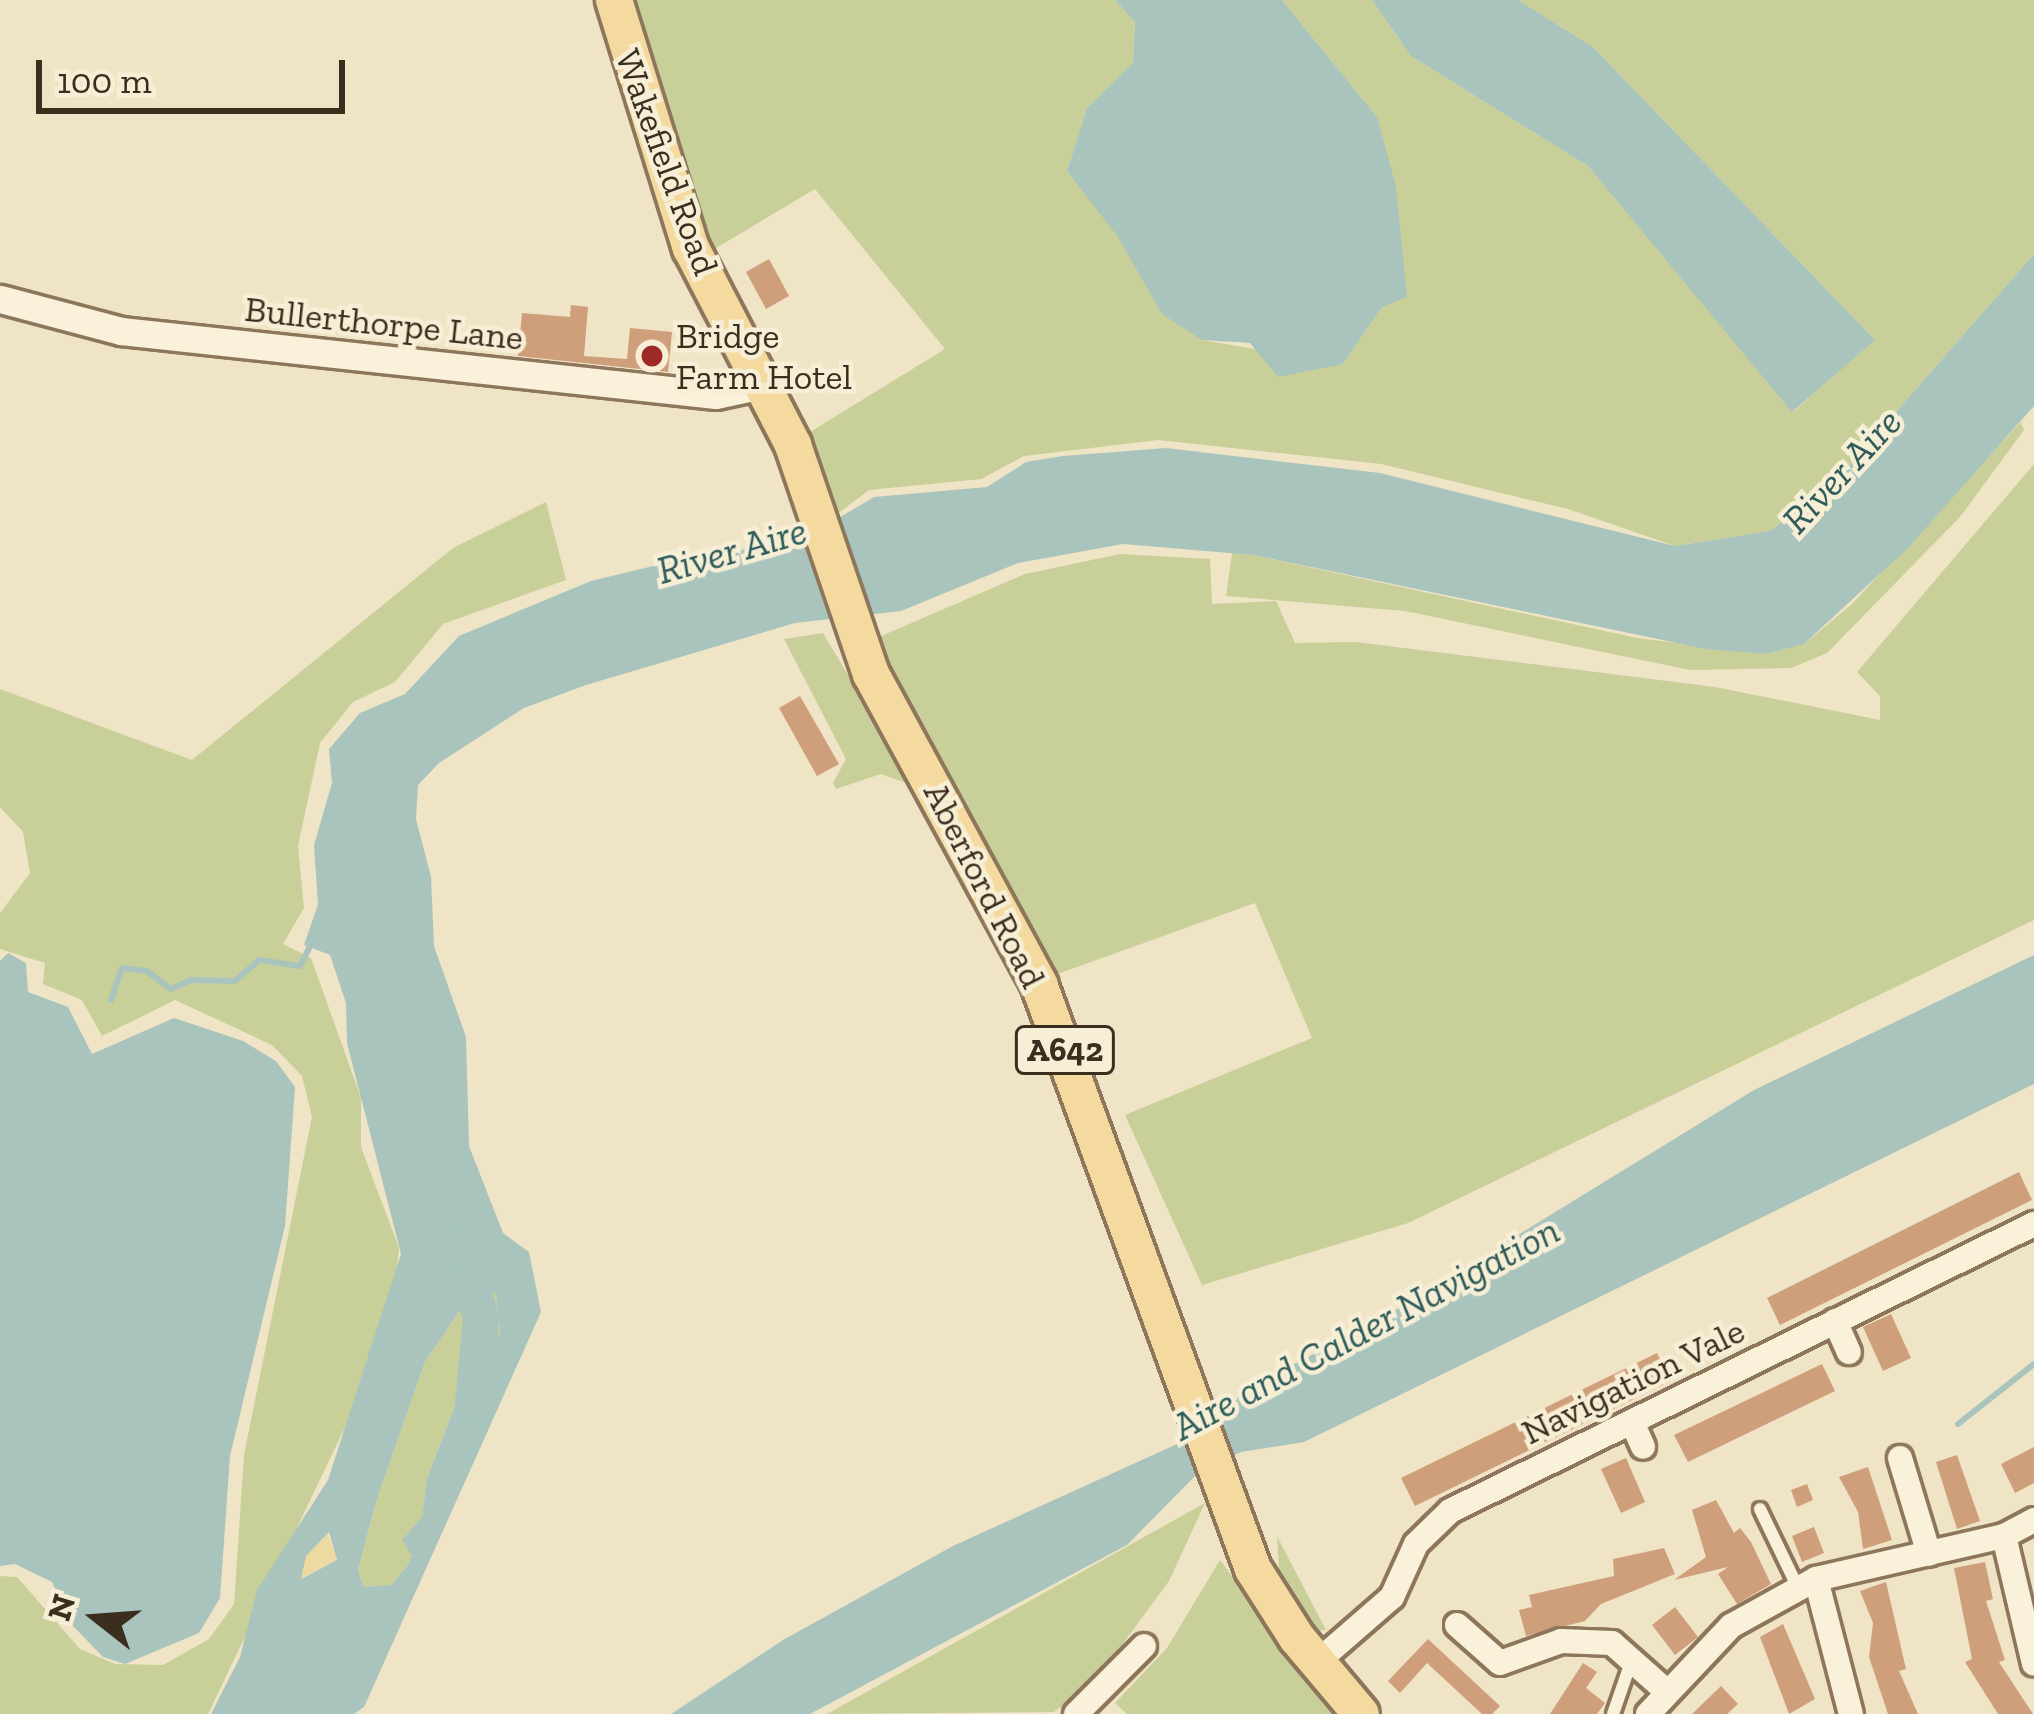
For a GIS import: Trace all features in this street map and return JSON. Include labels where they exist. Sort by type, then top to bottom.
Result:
[{"type":"main road","name":"Wakefield Road","points":[[614,0],[691,248],[762,385]]},
{"type":"main road","name":"Aberford Road","points":[[762,385],[820,515],[871,674],[1039,984],[1253,1569],[1316,1663]]},
{"type":"main road","name":"A642","points":[[1316,1663],[1361,1714]]},
{"type":"street","name":"Bullerthorpe Lane","points":[[0,299],[121,331],[716,395],[762,385]]},
{"type":"street","name":"Navigation Vale","points":[[1316,1663],[1392,1597],[1429,1526],[2034,1224]]},
{"type":"street","points":[[1835,1322],[1849,1352]]},
{"type":"street","points":[[1632,1422],[1643,1447]]},
{"type":"street","points":[[1900,1458],[1929,1554]]},
{"type":"street","points":[[1648,1714],[1664,1689],[1731,1626],[1807,1584],[2004,1536],[2034,1520]]},
{"type":"street","points":[[2004,1536],[2034,1664]]},
{"type":"street","points":[[1807,1584],[1851,1714]]},
{"type":"street","points":[[1457,1625],[1500,1663],[1561,1641],[1612,1643],[1634,1656],[1664,1689]]},
{"type":"street","points":[[1076,1714],[1144,1646]]},
{"type":"lane","points":[[1760,1509],[1807,1584]]},
{"type":"lane","points":[[1613,1714],[1634,1656]]},
{"type":"green space","points":[[635,0],[1115,0],[1135,22],[1133,64],[1087,108],[1067,171],[1202,340],[1343,364],[1382,307],[1377,117],[1282,0],[1372,0],[1411,56],[1588,166],[1793,412],[1874,339],[1593,47],[1518,0],[2034,0],[2034,254],[1835,482],[1770,531],[1675,546],[1568,509],[1381,464],[1158,440],[1024,456],[981,479],[869,490],[836,515],[805,435],[945,349],[815,189],[711,251]]},
{"type":"green space","points":[[2021,422],[2024,430],[1960,517],[1827,653],[1791,668],[1690,670],[1405,611],[1226,596],[1232,553],[1253,555],[1637,638],[1767,654],[1804,644],[1852,604]]},
{"type":"green space","points":[[2034,464],[2034,920],[1408,1223],[1202,1285],[1125,1115],[1312,1038],[1255,903],[1052,976],[872,640],[1025,574],[1120,554],[1210,559],[1212,604],[1276,601],[1295,643],[1356,642],[1715,687],[1880,720],[1880,696],[1857,672]]},
{"type":"green space","points":[[546,502],[566,580],[443,624],[395,682],[353,702],[320,743],[298,846],[304,908],[283,944],[311,958],[361,1098],[361,1147],[399,1248],[391,1331],[208,1714],[0,1714],[0,1576],[17,1577],[80,1649],[115,1664],[163,1665],[209,1639],[234,1604],[244,1455],[312,1117],[302,1076],[272,1045],[175,1000],[102,1036],[82,1000],[43,984],[45,963],[0,949],[0,913],[30,873],[23,832],[0,807],[0,689],[192,760],[453,548]]},
{"type":"green space","points":[[823,633],[914,786],[881,774],[836,789],[833,783],[846,759],[784,639]]},
{"type":"green space","points":[[478,1284],[496,1294],[500,1333],[459,1394],[427,1479],[422,1517],[403,1539],[412,1556],[407,1566],[391,1585],[364,1587],[358,1570],[376,1502],[425,1362]]},
{"type":"green space","points":[[1205,1503],[1169,1581],[1094,1683],[1054,1712],[827,1714]]},
{"type":"green space","points":[[1277,1536],[1326,1630],[1314,1631],[1280,1585]]},
{"type":"green space","points":[[1220,1560],[1335,1714],[1127,1714],[1115,1703],[1167,1648]]},
{"type":"sand","points":[[326,1530],[337,1560],[300,1579],[306,1556]]},
{"type":"water","points":[[1115,0],[1282,0],[1377,117],[1396,187],[1407,297],[1382,307],[1343,364],[1278,377],[1250,343],[1202,340],[1162,314],[1118,237],[1067,171],[1087,108],[1133,63],[1135,22]]},
{"type":"water","points":[[1372,0],[1518,0],[1593,47],[1875,340],[1792,412],[1588,166],[1411,56]]},
{"type":"water","points":[[2034,254],[2034,406],[1908,548],[1804,644],[1767,654],[1706,649],[1253,555],[1123,544],[1018,563],[901,611],[795,623],[586,685],[524,708],[439,763],[418,785],[416,819],[431,877],[434,946],[466,1037],[469,1146],[503,1233],[529,1252],[541,1312],[364,1707],[354,1714],[211,1714],[240,1657],[257,1590],[328,1480],[401,1254],[347,1043],[346,1003],[330,955],[304,945],[318,904],[314,845],[332,783],[329,749],[360,713],[405,694],[459,636],[591,581],[711,552],[792,546],[874,497],[987,487],[1026,462],[1063,456],[1166,448],[1380,473],[1675,546],[1770,531],[1835,482]],"holes":[[[478,1284],[496,1294],[500,1333],[469,1368],[427,1479],[422,1517],[402,1540],[412,1556],[407,1566],[391,1585],[364,1587],[358,1570],[376,1502],[425,1362]],[[329,1532],[337,1560],[301,1579],[306,1556]]]},
{"type":"water","points":[[8,953],[26,963],[28,992],[68,1007],[92,1054],[174,1018],[243,1041],[276,1061],[295,1087],[285,1226],[230,1456],[220,1598],[199,1633],[125,1664],[103,1657],[72,1625],[52,1582],[15,1564],[0,1566],[0,961]]},
{"type":"water","name":"Aire and Calder Navigation","points":[[2034,955],[2034,1084],[1304,1442],[1241,1452],[1199,1472],[1127,1545],[810,1714],[671,1714],[783,1640],[953,1546],[1188,1439],[1232,1410],[1240,1392],[1381,1319],[1754,1090]]},
{"type":"building","points":[[769,259],[789,296],[766,309],[746,272]]},
{"type":"building","points":[[571,305],[588,307],[584,356],[627,359],[630,328],[672,332],[668,372],[518,356],[522,313],[570,317]]},
{"type":"building","points":[[800,696],[839,764],[817,776],[779,708]]},
{"type":"building","points":[[2019,1172],[2032,1200],[1780,1325],[1767,1298]]},
{"type":"building","points":[[1891,1314],[1911,1358],[1883,1371],[1863,1327]]},
{"type":"building","points":[[1657,1353],[1671,1381],[1415,1506],[1401,1478]]},
{"type":"building","points":[[1822,1364],[1835,1391],[1688,1462],[1674,1435]]},
{"type":"building","points":[[2034,1447],[2034,1483],[2015,1493],[2001,1464]]},
{"type":"building","points":[[1957,1455],[1980,1521],[1957,1529],[1936,1462]]},
{"type":"building","points":[[1626,1458],[1645,1502],[1621,1513],[1601,1469]]},
{"type":"building","points":[[1868,1467],[1892,1540],[1863,1549],[1858,1512],[1839,1477]]},
{"type":"building","points":[[1807,1484],[1813,1500],[1797,1507],[1791,1490]]},
{"type":"building","points":[[1716,1500],[1734,1533],[1740,1528],[1751,1542],[1771,1584],[1737,1604],[1718,1574],[1728,1567],[1674,1580],[1706,1557],[1692,1510]]},
{"type":"building","points":[[1814,1527],[1824,1553],[1802,1562],[1792,1536]]},
{"type":"building","points":[[1664,1548],[1675,1574],[1601,1604],[1585,1621],[1526,1636],[1519,1610],[1532,1607],[1529,1595],[1614,1576],[1613,1559]]},
{"type":"building","points":[[1985,1562],[1993,1599],[1986,1601],[2005,1660],[1999,1662],[2033,1714],[1998,1714],[1965,1662],[1972,1659],[1954,1568]]},
{"type":"building","points":[[1886,1582],[1906,1669],[1899,1671],[1918,1714],[1888,1714],[1869,1657],[1873,1623],[1860,1591]]},
{"type":"building","points":[[1675,1607],[1698,1637],[1675,1655],[1652,1625]]},
{"type":"building","points":[[1783,1624],[1815,1699],[1789,1714],[1760,1637]]},
{"type":"building","points":[[1428,1639],[1500,1706],[1492,1714],[1482,1714],[1427,1663],[1400,1693],[1388,1681]]},
{"type":"building","points":[[1583,1663],[1597,1672],[1586,1688],[1605,1703],[1597,1714],[1550,1714]]},
{"type":"building","points":[[1721,1686],[1738,1704],[1727,1714],[1692,1714]]},
{"type":"waterway","points":[[111,1000],[122,968],[147,971],[171,989],[191,980],[235,981],[259,960],[300,966],[310,946]]},
{"type":"waterway","name":"River Aire","points":[[460,1241],[481,1318],[473,1404]]},
{"type":"waterway","points":[[1958,1424],[2034,1364]]},
{"type":"place","name":"Bridge Farm Hotel","points":[[652,356]]}]
